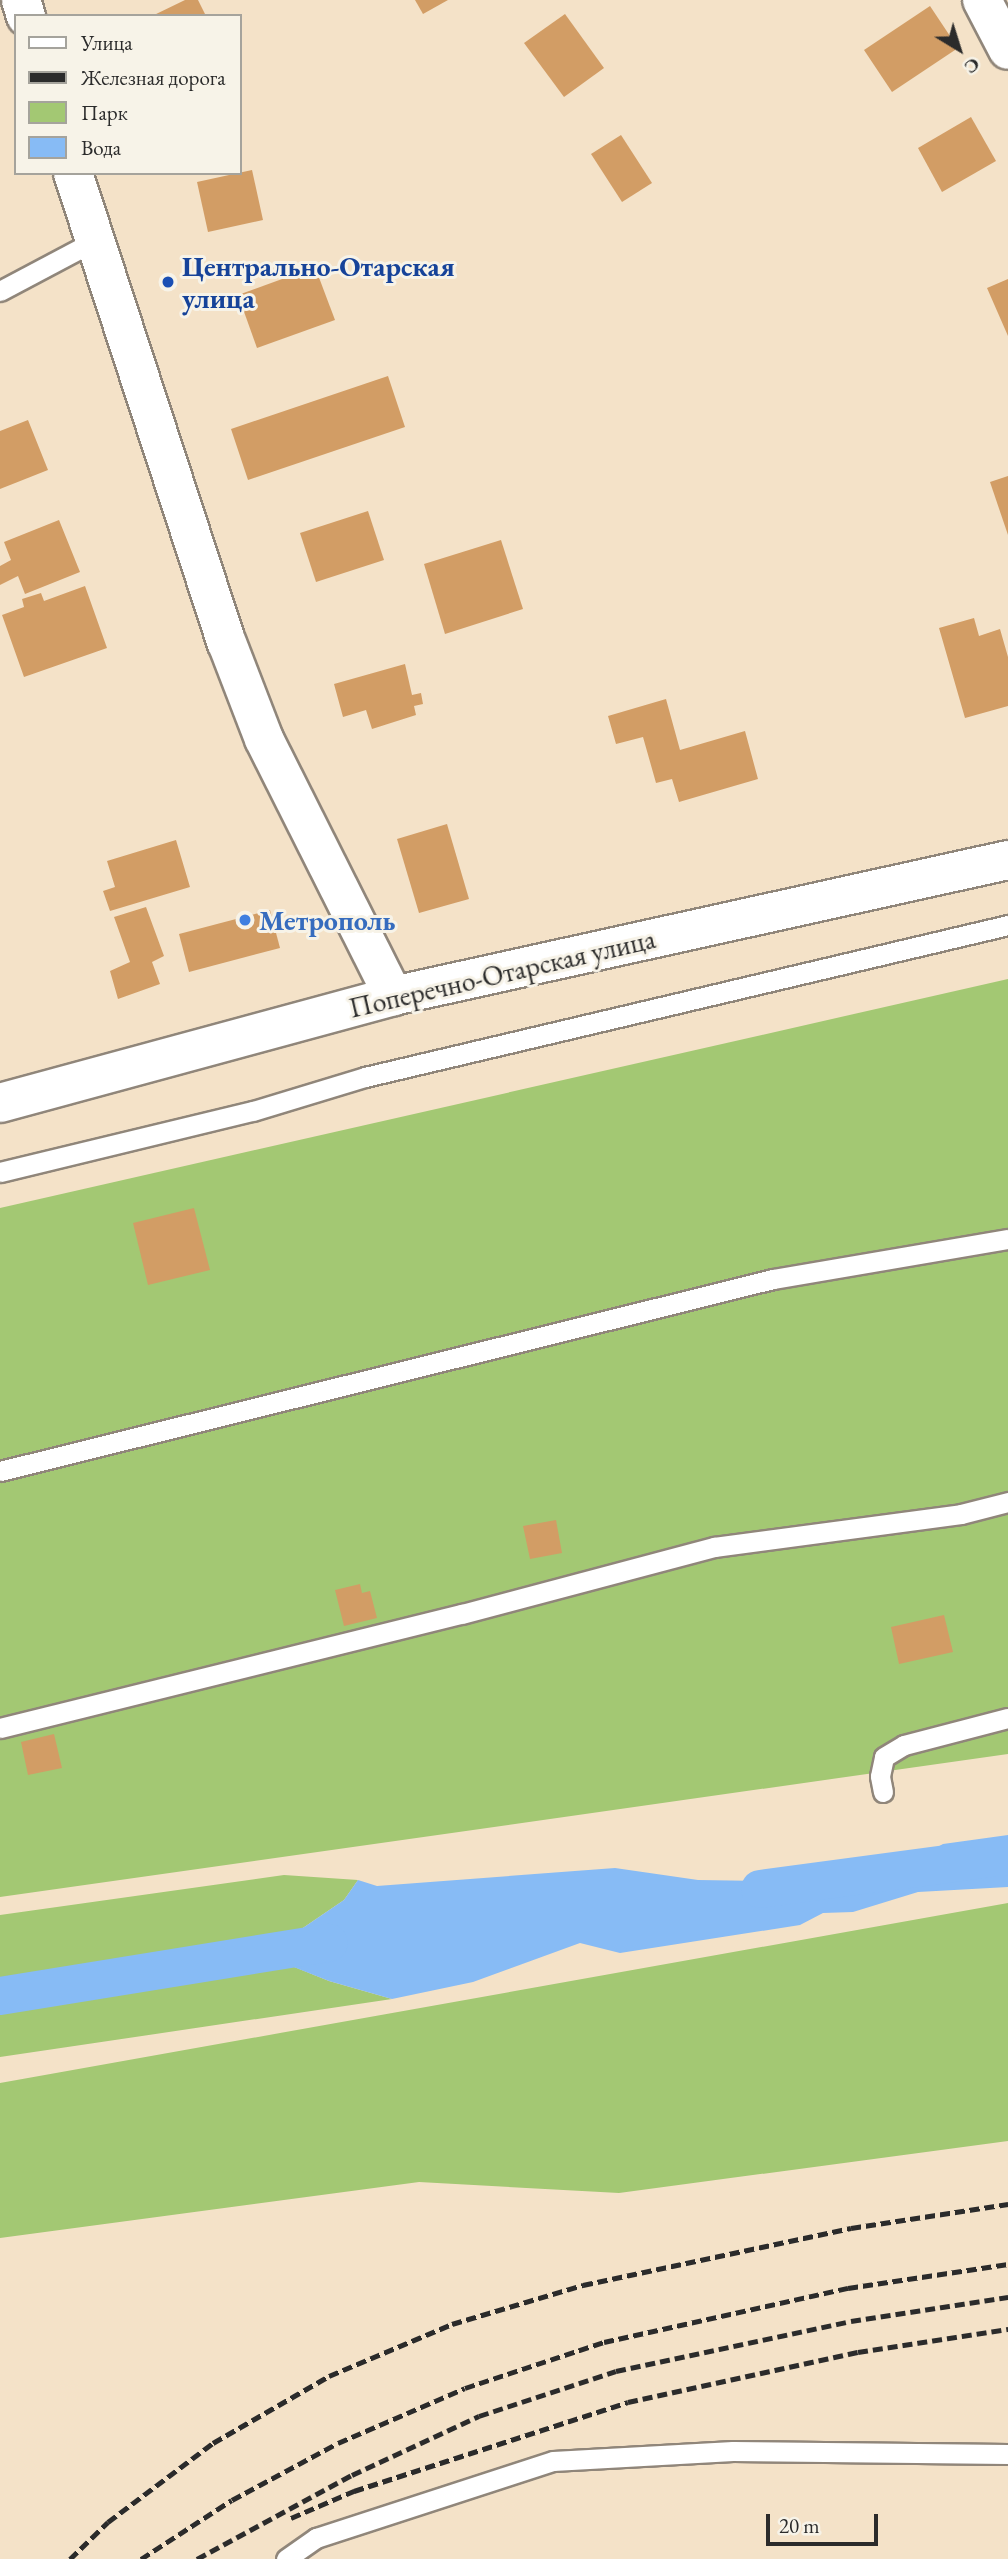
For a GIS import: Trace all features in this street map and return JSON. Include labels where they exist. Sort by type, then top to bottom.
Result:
[{"type":"street","points":[[982,0],[1008,50]]},
{"type":"street","points":[[74,175],[227,643],[264,739],[393,996]]},
{"type":"street","name":"Поперечно-Отарская улица","points":[[0,1103],[393,996],[1008,860]]},
{"type":"lane","points":[[0,291],[94,241]]},
{"type":"lane","points":[[0,1172],[253,1111],[365,1077],[1008,925]]},
{"type":"lane","points":[[0,1471],[773,1279],[1008,1239]]},
{"type":"lane","points":[[0,1728],[462,1615],[714,1547],[961,1514],[1008,1502]]},
{"type":"lane","points":[[883,1792],[880,1776],[884,1757],[904,1745],[1008,1717]]},
{"type":"lane","points":[[286,2559],[316,2538],[553,2461],[733,2451],[1008,2454]]},
{"type":"green space","points":[[1008,979],[1008,1754],[0,1897],[0,1208]]},
{"type":"green space","points":[[284,1875],[358,1880],[344,1900],[294,1934],[272,1958],[329,1981],[392,1999],[0,2057],[0,1915]]},
{"type":"green space","points":[[1008,1903],[1008,2141],[619,2193],[419,2182],[0,2238],[0,2083]]},
{"type":"water","points":[[1008,1835],[1008,1887],[918,1892],[853,1912],[823,1913],[800,1925],[620,1953],[580,1943],[473,1982],[392,1999],[329,1981],[271,1958],[294,1934],[344,1900],[358,1880],[377,1886],[615,1868],[698,1880],[842,1882],[887,1875],[943,1844]]},
{"type":"building","points":[[185,0],[198,0],[205,14],[156,14]]},
{"type":"building","points":[[415,0],[448,0],[423,14]]},
{"type":"building","points":[[930,6],[958,48],[892,92],[864,50]]},
{"type":"building","points":[[565,14],[604,68],[564,97],[524,43]]},
{"type":"building","points":[[971,117],[996,161],[942,192],[918,148]]},
{"type":"building","points":[[621,135],[652,183],[622,202],[591,154]]},
{"type":"building","points":[[252,170],[263,220],[208,232],[197,182],[242,175],[242,172]]},
{"type":"building","points":[[315,267],[335,320],[257,348],[238,295]]},
{"type":"building","points":[[1008,279],[1008,336],[987,288]]},
{"type":"building","points":[[388,376],[405,427],[248,480],[231,429]]},
{"type":"building","points":[[28,420],[48,470],[0,489],[0,431]]},
{"type":"building","points":[[1008,476],[1008,535],[990,482]]},
{"type":"building","points":[[368,511],[384,560],[316,582],[300,533]]},
{"type":"building","points":[[59,520],[80,572],[25,594],[18,576],[0,585],[0,566],[11,560],[4,542]]},
{"type":"building","points":[[501,540],[523,609],[445,634],[424,564]]},
{"type":"building","points":[[85,586],[107,648],[24,677],[2,615],[24,607],[22,599],[41,593],[44,601]]},
{"type":"building","points":[[974,618],[979,636],[1000,629],[1008,657],[1008,706],[965,718],[939,628]]},
{"type":"building","points":[[405,664],[412,695],[421,693],[423,704],[414,706],[416,715],[372,729],[366,710],[343,717],[334,684]]},
{"type":"building","points":[[666,699],[680,750],[745,731],[758,779],[679,802],[672,779],[656,783],[643,737],[616,744],[608,716]]},
{"type":"building","points":[[447,824],[469,899],[419,913],[397,839]]},
{"type":"building","points":[[176,840],[190,887],[110,911],[103,891],[115,887],[107,861]]},
{"type":"building","points":[[146,907],[164,956],[152,962],[160,984],[118,999],[110,971],[130,962],[114,917]]},
{"type":"building","points":[[270,910],[280,948],[189,972],[179,934]]},
{"type":"building","points":[[194,1208],[210,1270],[148,1285],[133,1223]]},
{"type":"building","points":[[556,1520],[562,1553],[530,1559],[523,1526]]},
{"type":"building","points":[[360,1584],[362,1593],[370,1591],[377,1618],[344,1626],[335,1590]]},
{"type":"building","points":[[944,1615],[953,1652],[899,1664],[891,1627]]},
{"type":"building","points":[[54,1734],[62,1768],[28,1775],[21,1742]]},
{"type":"waterway","points":[[760,1889],[1008,1856]]},
{"type":"waterway","points":[[0,1996],[329,1943]]},
{"type":"railway","points":[[70,2559],[108,2522],[213,2443],[329,2376],[452,2324],[583,2285],[851,2228],[1008,2204]]},
{"type":"railway","points":[[141,2559],[232,2500],[338,2443],[465,2388],[604,2342],[848,2288],[1008,2264]]},
{"type":"railway","points":[[197,2559],[352,2475],[479,2416],[616,2371],[851,2321],[1008,2297]]},
{"type":"railway","points":[[291,2518],[354,2491],[628,2402],[858,2352],[1008,2329]]},
{"type":"place","name":"Центрально-Отарская улица","points":[[168,282]]},
{"type":"place","name":"Метрополь","points":[[245,920]]}]
